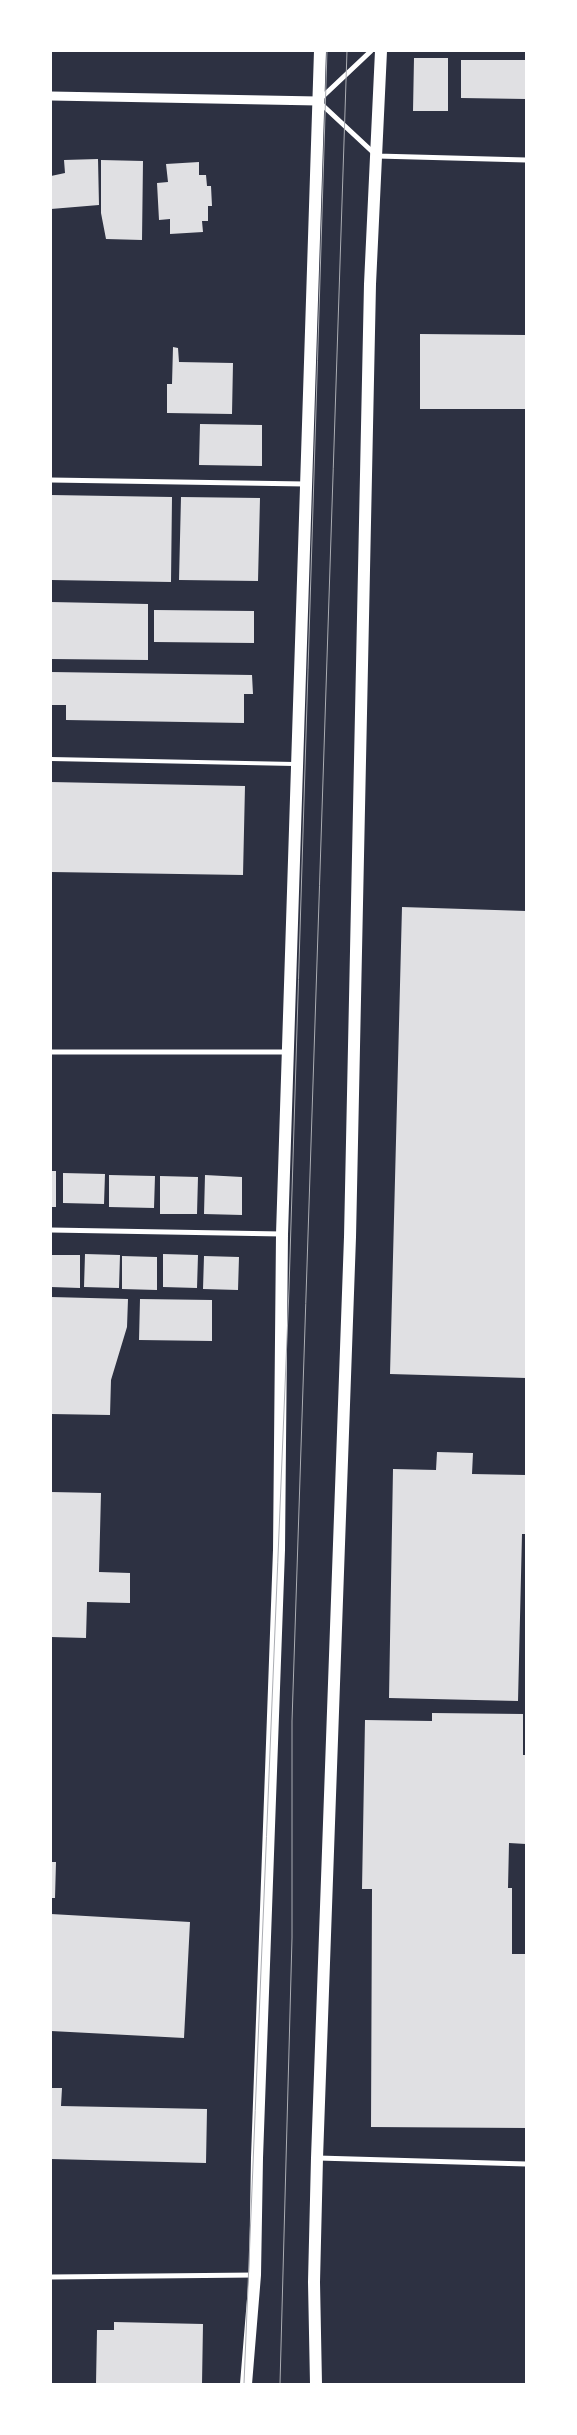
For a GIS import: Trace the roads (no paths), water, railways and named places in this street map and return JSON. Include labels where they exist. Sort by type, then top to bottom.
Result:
[{"type":"main road","points":[[246,2384],[255,2275],[257,2158],[279,1550],[282,1234],[320,51]]},
{"type":"main road","points":[[316,2384],[314,2282],[317,2158],[350,1236],[370,294],[381,51]]},
{"type":"street","points":[[318,101],[371,51]]},
{"type":"street","points":[[51,96],[318,101],[377,156],[526,160]]},
{"type":"street","points":[[51,480],[305,484]]},
{"type":"street","points":[[51,1052],[288,1052]]},
{"type":"street","points":[[51,1230],[282,1234]]},
{"type":"street","points":[[317,2158],[526,2164]]},
{"type":"street","points":[[51,2277],[255,2275]]},
{"type":"lane","points":[[51,759],[297,764]]},
{"type":"tram line","points":[[244,2384],[289,1289],[327,51]]},
{"type":"tram line","points":[[280,2384],[292,1938],[292,1721],[347,51]]}]
